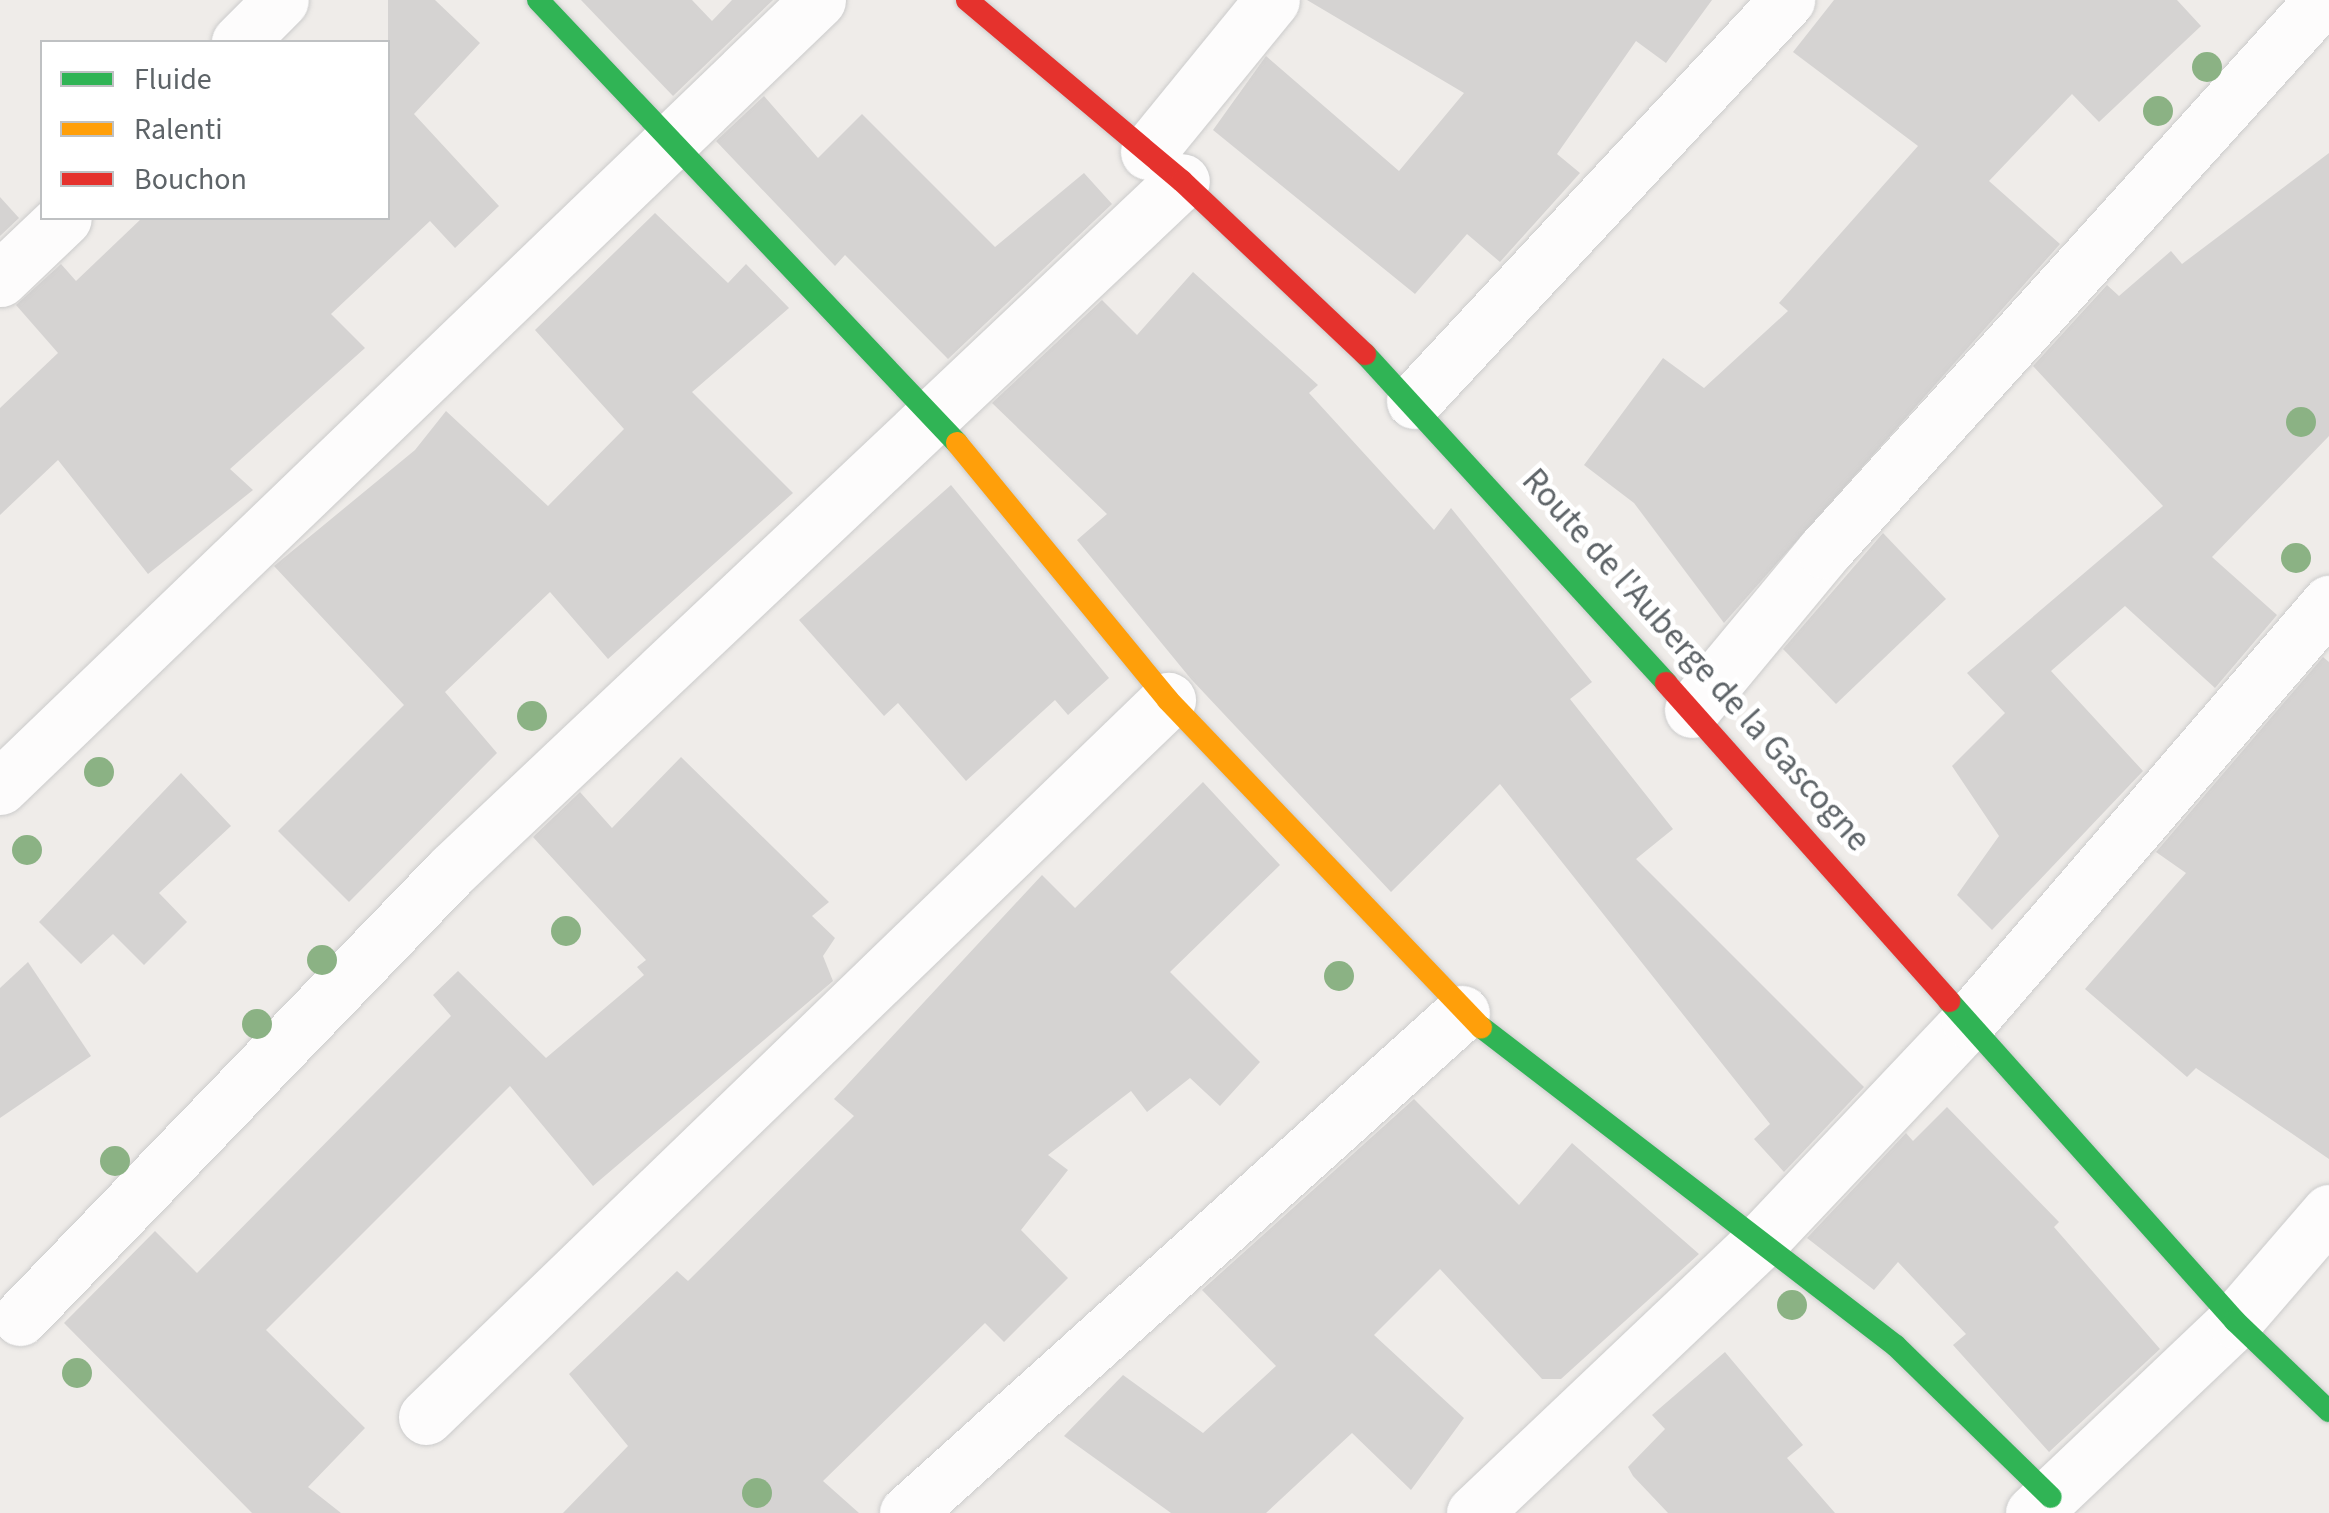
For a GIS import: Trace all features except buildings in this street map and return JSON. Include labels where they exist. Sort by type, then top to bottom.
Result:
[{"type":"street","points":[[241,40],[281,0]]},
{"type":"street","points":[[538,0],[670,134],[933,414],[1168,700],[1462,1013],[1896,1346],[2042,1505],[2235,1320],[2329,1212]]},
{"type":"street","points":[[0,787],[670,134],[818,0]]},
{"type":"street","name":"Route de l'Auberge de la Gascogne","points":[[967,0],[1165,166],[1414,401],[2235,1320],[2329,1411]]},
{"type":"street","points":[[20,1318],[451,871],[933,414],[1165,166],[1272,0]]},
{"type":"street","points":[[1414,401],[1787,0]]},
{"type":"street","points":[[1692,710],[1824,550],[2322,0]]},
{"type":"street","points":[[0,279],[62,220]]},
{"type":"street","points":[[1474,1513],[1760,1242],[1969,1020],[2329,604]]},
{"type":"street","points":[[426,1418],[1168,700]]},
{"type":"street","points":[[907,1513],[1462,1013]]},
{"type":"traffic: fast","points":[[538,0],[957,443]]},
{"type":"traffic: fast","points":[[1365,354],[1666,683]]},
{"type":"traffic: fast","points":[[1949,1001],[2235,1321],[2329,1411]]},
{"type":"traffic: fast","points":[[1481,1027],[1896,1346],[2051,1497]]},
{"type":"traffic: slow","points":[[957,443],[1168,700],[1481,1027]]},
{"type":"traffic: jam","points":[[967,0],[1182,181],[1365,354]]},
{"type":"traffic: jam","points":[[1666,683],[1949,1001]]}]
